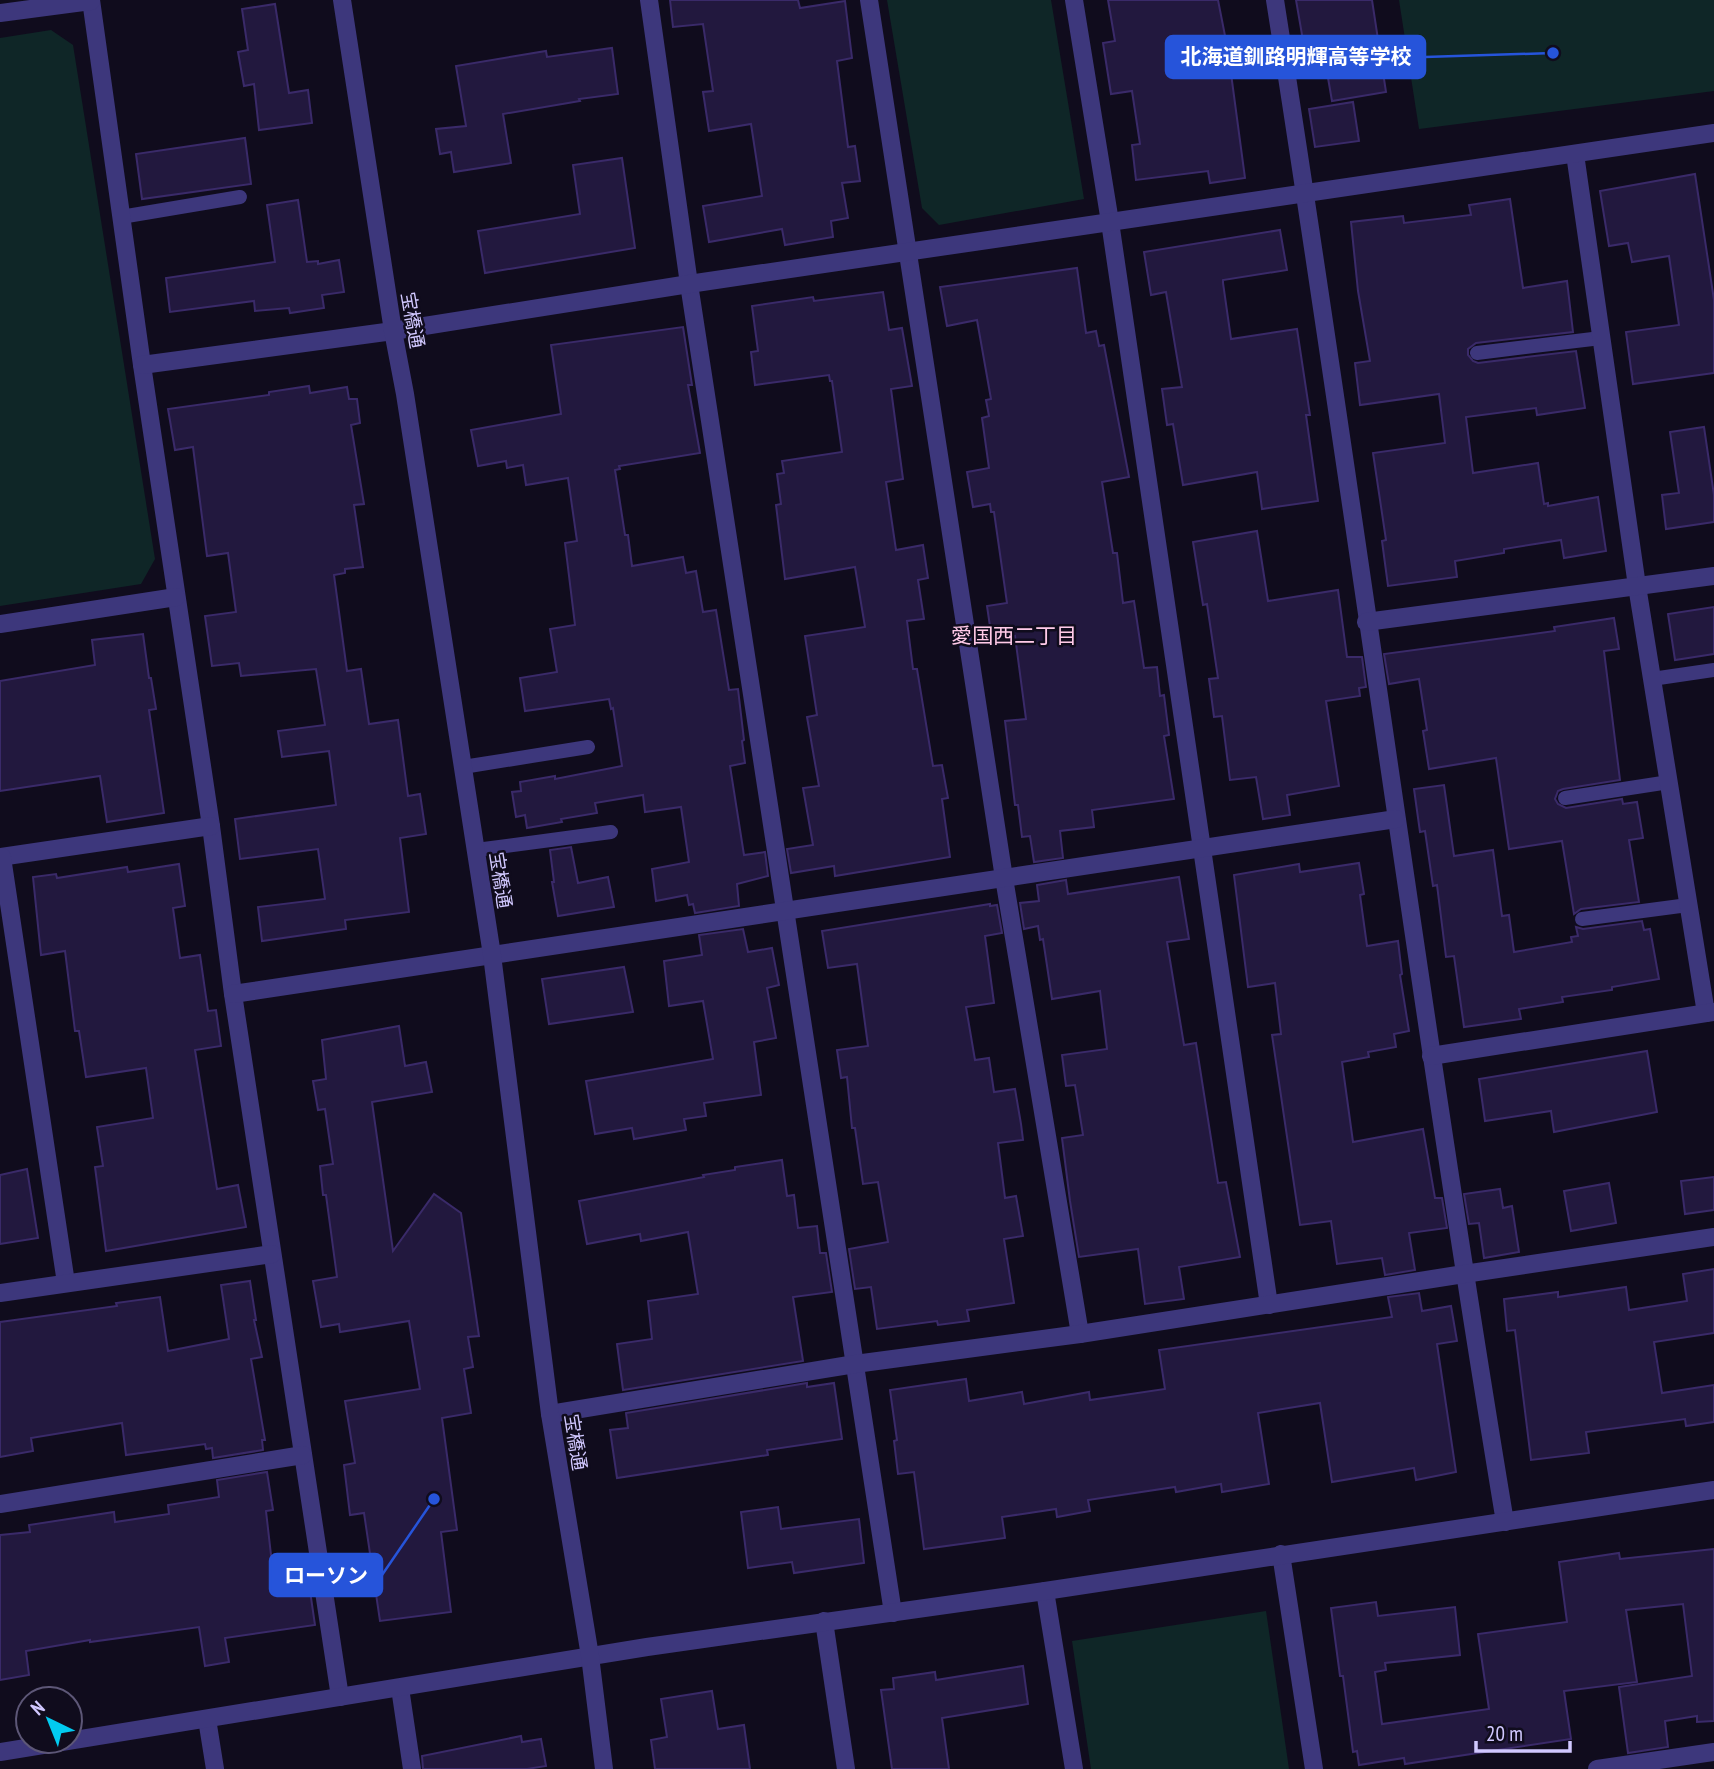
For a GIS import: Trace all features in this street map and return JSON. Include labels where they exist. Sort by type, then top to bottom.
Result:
[{"type":"street","points":[[0,13],[91,0],[233,995],[340,1697]]},
{"type":"street","name":"宝橋通","points":[[342,0],[492,956],[550,1414],[590,1656],[604,1769]]},
{"type":"street","points":[[649,0],[689,284],[893,1613]]},
{"type":"street","points":[[869,0],[1004,878],[1080,1334]]},
{"type":"street","points":[[1074,0],[1110,222],[1269,1305]]},
{"type":"street","points":[[1275,0],[1431,1056],[1505,1522]]},
{"type":"street","points":[[142,365],[393,331],[689,284],[1714,133]]},
{"type":"street","points":[[1431,1056],[1710,1013],[1688,905],[1637,586],[1575,154]]},
{"type":"street","points":[[1366,622],[1714,576]]},
{"type":"street","points":[[0,624],[176,597]]},
{"type":"street","points":[[233,995],[1396,819]]},
{"type":"street","points":[[66,1283],[1,857],[211,826]]},
{"type":"street","points":[[550,1414],[855,1364],[1080,1334],[1714,1237]]},
{"type":"street","points":[[0,1293],[272,1254]]},
{"type":"street","points":[[0,1504],[303,1455]]},
{"type":"street","points":[[0,1752],[590,1656],[1045,1591],[1714,1490]]},
{"type":"street","points":[[1281,1554],[1314,1769]]},
{"type":"street","points":[[1045,1591],[1074,1769]]},
{"type":"street","points":[[824,1621],[846,1769]]},
{"type":"street","points":[[400,1688],[412,1769]]},
{"type":"street","points":[[207,1719],[215,1769]]},
{"type":"street","points":[[1597,1769],[1714,1752]]},
{"type":"lane","points":[[121,217],[240,197]]},
{"type":"lane","points":[[1477,353],[1601,338]]},
{"type":"lane","points":[[1652,679],[1714,670]]},
{"type":"lane","points":[[463,767],[587,747]]},
{"type":"lane","points":[[1565,798],[1669,782]]},
{"type":"lane","points":[[475,850],[611,832]]},
{"type":"lane","points":[[1582,919],[1688,905]]},
{"type":"green space","points":[[887,0],[1051,0],[1084,199],[939,225],[922,208]]},
{"type":"green space","points":[[1399,0],[1714,0],[1714,91],[1419,129]]},
{"type":"green space","points":[[51,30],[73,45],[155,559],[141,584],[0,606],[0,38]]},
{"type":"green space","points":[[1266,1611],[1289,1769],[1091,1769],[1072,1641]]},
{"type":"building","points":[[670,0],[798,0],[800,8],[845,1],[852,58],[837,61],[848,147],[855,146],[860,181],[842,183],[848,218],[831,221],[833,237],[785,245],[782,229],[709,242],[703,206],[762,196],[751,124],[709,131],[703,92],[713,91],[703,24],[673,27]]},
{"type":"building","points":[[1108,0],[1218,0],[1228,51],[1245,178],[1210,183],[1208,171],[1136,180],[1132,145],[1140,144],[1132,91],[1111,94],[1103,43],[1115,41]]},
{"type":"building","points":[[1296,0],[1372,0],[1386,92],[1332,101],[1323,49],[1305,52]]},
{"type":"building","points":[[275,4],[289,93],[308,90],[312,123],[259,130],[254,84],[244,86],[238,52],[248,50],[242,9]]},
{"type":"building","points":[[612,48],[618,94],[503,114],[511,163],[454,172],[451,152],[440,154],[436,129],[466,126],[456,66],[546,51],[547,57]]},
{"type":"building","points":[[1353,102],[1359,141],[1315,147],[1309,109]]},
{"type":"building","points":[[245,138],[251,184],[142,199],[136,154]]},
{"type":"building","points":[[622,158],[635,248],[485,273],[478,231],[580,214],[573,165]]},
{"type":"building","points":[[1695,174],[1714,300],[1714,373],[1633,384],[1626,332],[1679,325],[1669,256],[1632,262],[1628,243],[1609,246],[1600,191]]},
{"type":"building","points":[[1510,199],[1523,288],[1567,281],[1573,332],[1476,343],[1468,349],[1468,355],[1478,363],[1576,351],[1585,408],[1537,415],[1536,408],[1466,417],[1473,473],[1538,463],[1544,504],[1548,503],[1548,506],[1598,497],[1606,551],[1564,558],[1561,540],[1504,549],[1504,553],[1455,561],[1457,577],[1388,586],[1382,541],[1386,540],[1373,453],[1445,443],[1439,394],[1360,405],[1355,363],[1370,361],[1358,291],[1351,222],[1403,216],[1404,223],[1471,215],[1469,205]]},
{"type":"building","points":[[298,200],[307,262],[318,261],[318,264],[339,260],[344,292],[322,295],[324,308],[290,313],[289,308],[255,311],[254,301],[170,312],[166,278],[275,262],[267,205]]},
{"type":"building","points":[[1280,230],[1287,270],[1223,280],[1223,283],[1231,339],[1297,329],[1310,415],[1306,415],[1318,501],[1262,509],[1257,472],[1183,485],[1173,424],[1167,425],[1162,389],[1182,387],[1166,292],[1151,295],[1144,252]]},
{"type":"building","points":[[1077,268],[1086,333],[1096,331],[1099,346],[1104,345],[1129,477],[1102,482],[1113,553],[1117,553],[1123,603],[1134,601],[1144,668],[1157,667],[1160,696],[1164,695],[1169,735],[1164,736],[1174,799],[1092,810],[1094,827],[1060,831],[1063,858],[1034,862],[1030,836],[1022,837],[1018,805],[1015,805],[1005,721],[1026,719],[1015,636],[992,640],[987,606],[1007,603],[994,512],[991,512],[990,504],[973,507],[967,472],[989,468],[982,418],[989,416],[986,400],[991,399],[977,320],[947,326],[940,287]]},
{"type":"building","points":[[883,292],[889,330],[902,328],[912,386],[891,389],[903,479],[886,482],[896,550],[923,545],[928,578],[918,580],[924,619],[907,621],[913,669],[917,669],[933,766],[942,765],[948,798],[942,799],[950,857],[835,876],[834,866],[791,873],[787,849],[813,845],[803,788],[819,786],[807,717],[817,715],[805,636],[865,627],[855,567],[785,579],[776,505],[781,504],[777,474],[784,473],[782,461],[842,452],[829,375],[755,385],[751,352],[758,351],[752,306],[813,297],[814,301]]},
{"type":"building","points":[[683,327],[692,385],[688,385],[700,453],[619,466],[620,469],[615,470],[625,535],[628,535],[632,566],[683,557],[686,573],[696,571],[703,612],[716,610],[729,690],[738,689],[744,740],[745,763],[730,766],[744,855],[765,852],[768,876],[737,884],[739,906],[695,913],[693,904],[689,905],[687,895],[656,901],[652,869],[689,862],[681,807],[645,812],[643,795],[595,803],[597,813],[561,819],[562,822],[527,828],[525,815],[516,817],[512,792],[521,791],[520,782],[555,776],[555,779],[622,766],[613,708],[611,709],[609,699],[525,711],[520,678],[557,672],[550,629],[575,625],[565,543],[577,541],[568,478],[526,485],[523,465],[507,468],[506,461],[478,466],[471,430],[561,414],[551,345]]},
{"type":"building","points":[[309,386],[310,393],[347,387],[349,399],[357,399],[360,423],[351,425],[364,504],[354,505],[363,567],[345,569],[345,573],[334,575],[347,671],[361,669],[369,724],[398,720],[408,796],[420,794],[426,834],[400,838],[409,912],[345,920],[346,929],[262,941],[258,907],[325,899],[318,849],[240,859],[235,819],[336,805],[329,751],[282,757],[278,731],[325,725],[316,669],[241,676],[239,663],[212,666],[205,616],[236,612],[228,553],[207,556],[193,447],[175,450],[168,409],[269,395],[269,392]]},
{"type":"building","points":[[1704,427],[1714,495],[1714,522],[1666,529],[1662,495],[1679,493],[1670,432]]},
{"type":"building","points":[[1257,531],[1268,601],[1338,590],[1347,657],[1362,657],[1366,687],[1359,688],[1360,696],[1326,701],[1339,786],[1287,795],[1290,815],[1263,819],[1256,777],[1230,780],[1222,716],[1214,717],[1209,679],[1218,678],[1207,604],[1203,605],[1193,542]]},
{"type":"building","points":[[1714,607],[1714,654],[1675,660],[1668,614]]},
{"type":"building","points":[[1614,618],[1619,649],[1604,651],[1620,780],[1563,789],[1558,791],[1555,799],[1566,808],[1622,799],[1623,804],[1637,802],[1643,838],[1629,840],[1639,902],[1581,909],[1574,914],[1562,841],[1509,849],[1496,758],[1429,769],[1423,731],[1427,730],[1419,679],[1389,684],[1384,654],[1555,631],[1554,627]]},
{"type":"building","points":[[143,634],[156,709],[149,710],[164,813],[107,822],[100,776],[0,791],[0,681],[95,665],[92,640]]},
{"type":"building","points":[[1444,785],[1454,856],[1493,850],[1502,916],[1509,915],[1514,952],[1572,942],[1571,937],[1578,936],[1576,927],[1583,929],[1642,921],[1644,930],[1650,929],[1659,979],[1612,987],[1612,990],[1562,997],[1563,1002],[1519,1009],[1521,1019],[1464,1027],[1454,956],[1446,957],[1437,885],[1433,886],[1425,831],[1420,832],[1414,789]]},
{"type":"building","points":[[571,847],[578,883],[608,877],[614,907],[558,916],[550,850]]},
{"type":"building","points":[[1359,863],[1367,946],[1398,941],[1400,975],[1409,1031],[1394,1034],[1396,1047],[1368,1052],[1369,1057],[1342,1062],[1353,1142],[1423,1129],[1435,1198],[1442,1198],[1447,1228],[1409,1233],[1415,1270],[1385,1275],[1382,1258],[1337,1264],[1331,1221],[1300,1225],[1272,1035],[1281,1034],[1275,983],[1248,987],[1234,875],[1299,864],[1300,872]]},
{"type":"building","points":[[179,864],[185,906],[173,908],[180,958],[200,955],[208,1011],[216,1010],[221,1046],[195,1050],[217,1189],[238,1185],[246,1227],[106,1251],[95,1167],[103,1166],[97,1127],[153,1118],[146,1068],[86,1077],[79,1031],[75,1031],[65,951],[41,955],[33,877],[56,874],[57,878],[127,867],[128,872]]},
{"type":"building","points":[[1179,877],[1189,939],[1167,942],[1184,1045],[1196,1043],[1218,1183],[1226,1182],[1240,1257],[1179,1267],[1184,1299],[1145,1304],[1138,1249],[1079,1257],[1070,1201],[1062,1138],[1083,1135],[1075,1085],[1066,1086],[1062,1055],[1107,1049],[1100,991],[1052,999],[1043,939],[1040,940],[1038,926],[1024,929],[1020,903],[1039,901],[1037,885],[1066,880],[1068,894]]},
{"type":"building","points":[[997,905],[1002,933],[985,936],[994,1003],[966,1007],[975,1060],[989,1058],[994,1092],[1015,1089],[1021,1124],[1023,1140],[998,1143],[1005,1198],[1016,1196],[1023,1236],[1004,1239],[1014,1303],[967,1310],[969,1321],[938,1325],[937,1321],[877,1329],[871,1287],[855,1289],[849,1249],[888,1242],[878,1182],[863,1184],[855,1128],[852,1128],[847,1077],[841,1078],[837,1050],[868,1046],[857,964],[828,968],[822,931]]},
{"type":"building","points":[[743,929],[748,952],[772,948],[779,985],[767,988],[776,1038],[754,1042],[761,1095],[704,1103],[706,1116],[684,1119],[686,1130],[634,1139],[632,1128],[595,1134],[586,1081],[713,1059],[703,1001],[669,1006],[664,961],[702,955],[699,935]]},
{"type":"building","points":[[624,967],[633,1012],[549,1024],[542,979]]},
{"type":"building","points":[[399,1026],[405,1066],[426,1062],[432,1092],[372,1102],[393,1251],[434,1194],[461,1213],[479,1336],[468,1337],[473,1367],[464,1369],[471,1413],[442,1418],[457,1530],[441,1532],[451,1612],[380,1621],[364,1513],[350,1515],[344,1465],[355,1463],[345,1401],[420,1389],[409,1321],[340,1332],[339,1324],[321,1327],[313,1281],[337,1277],[320,1166],[333,1164],[325,1109],[318,1110],[313,1081],[326,1079],[322,1040]]},
{"type":"building","points":[[1647,1051],[1657,1112],[1554,1132],[1551,1111],[1485,1121],[1479,1079]]},
{"type":"building","points":[[782,1160],[787,1196],[794,1195],[798,1228],[817,1226],[820,1253],[826,1253],[832,1292],[793,1297],[803,1361],[623,1390],[617,1344],[652,1339],[648,1301],[698,1294],[688,1232],[641,1241],[640,1234],[587,1244],[579,1201],[704,1177],[703,1175],[735,1170],[735,1167]]},
{"type":"building","points":[[27,1169],[38,1238],[0,1244],[0,1175]]},
{"type":"building","points":[[1714,1177],[1714,1210],[1685,1214],[1681,1181]]},
{"type":"building","points":[[1609,1183],[1616,1223],[1571,1231],[1564,1191]]},
{"type":"building","points":[[1500,1189],[1503,1208],[1512,1206],[1519,1252],[1484,1258],[1479,1223],[1469,1224],[1464,1194]]},
{"type":"building","points":[[1714,1269],[1714,1333],[1654,1342],[1662,1393],[1714,1385],[1714,1422],[1686,1426],[1685,1419],[1586,1432],[1589,1453],[1531,1460],[1515,1330],[1507,1331],[1504,1299],[1558,1292],[1558,1297],[1626,1287],[1629,1310],[1687,1301],[1683,1274]]},
{"type":"building","points":[[250,1281],[254,1320],[262,1357],[251,1359],[265,1440],[262,1440],[263,1450],[213,1458],[212,1448],[206,1449],[205,1444],[126,1455],[122,1423],[31,1438],[33,1451],[0,1457],[0,1322],[117,1306],[116,1303],[160,1297],[168,1351],[229,1339],[221,1285]]},
{"type":"building","points":[[1419,1293],[1422,1311],[1451,1306],[1457,1341],[1437,1344],[1456,1472],[1416,1480],[1414,1468],[1332,1482],[1320,1403],[1258,1413],[1269,1484],[1222,1492],[1221,1484],[1176,1492],[1175,1487],[1088,1500],[1090,1511],[1057,1517],[1056,1509],[1002,1517],[1005,1538],[924,1549],[914,1472],[898,1474],[894,1441],[897,1440],[890,1390],[966,1379],[969,1401],[1022,1392],[1024,1404],[1089,1392],[1090,1400],[1165,1389],[1159,1350],[1392,1317],[1388,1297]]},
{"type":"building","points":[[807,1383],[807,1387],[834,1383],[842,1439],[767,1450],[768,1455],[617,1478],[610,1430],[628,1428],[626,1413]]},
{"type":"building","points":[[267,1472],[273,1510],[266,1511],[275,1590],[309,1584],[315,1625],[225,1638],[229,1662],[205,1666],[199,1627],[90,1640],[26,1651],[29,1675],[0,1680],[0,1535],[30,1532],[29,1525],[114,1512],[115,1522],[169,1514],[168,1505],[219,1497],[217,1480]]},
{"type":"building","points":[[778,1507],[781,1529],[859,1519],[864,1563],[794,1573],[792,1562],[748,1568],[741,1512]]},
{"type":"building","points":[[1714,1549],[1714,1721],[1697,1722],[1697,1716],[1665,1721],[1668,1747],[1628,1753],[1619,1687],[1692,1676],[1683,1604],[1626,1610],[1637,1682],[1564,1691],[1571,1739],[1405,1764],[1404,1758],[1359,1765],[1357,1751],[1353,1752],[1331,1608],[1376,1602],[1378,1616],[1455,1607],[1460,1655],[1385,1663],[1386,1670],[1375,1672],[1382,1724],[1489,1709],[1478,1634],[1567,1622],[1559,1562],[1619,1553],[1620,1559]]},
{"type":"building","points":[[1023,1666],[1028,1704],[942,1718],[949,1769],[892,1769],[881,1690],[894,1689],[893,1678],[935,1672],[936,1680]]},
{"type":"building","points":[[712,1691],[718,1729],[744,1725],[750,1769],[655,1769],[651,1740],[667,1737],[661,1699]]},
{"type":"building","points":[[521,1736],[522,1742],[541,1739],[546,1766],[527,1769],[423,1769],[422,1756]]},
{"type":"place","name":"北海道釧路明輝高等学校","points":[[1553,53]]},
{"type":"place","name":"ローソン","points":[[434,1499]]},
{"type":"district","name":"愛国西二丁目","points":[[1014,636]]}]
